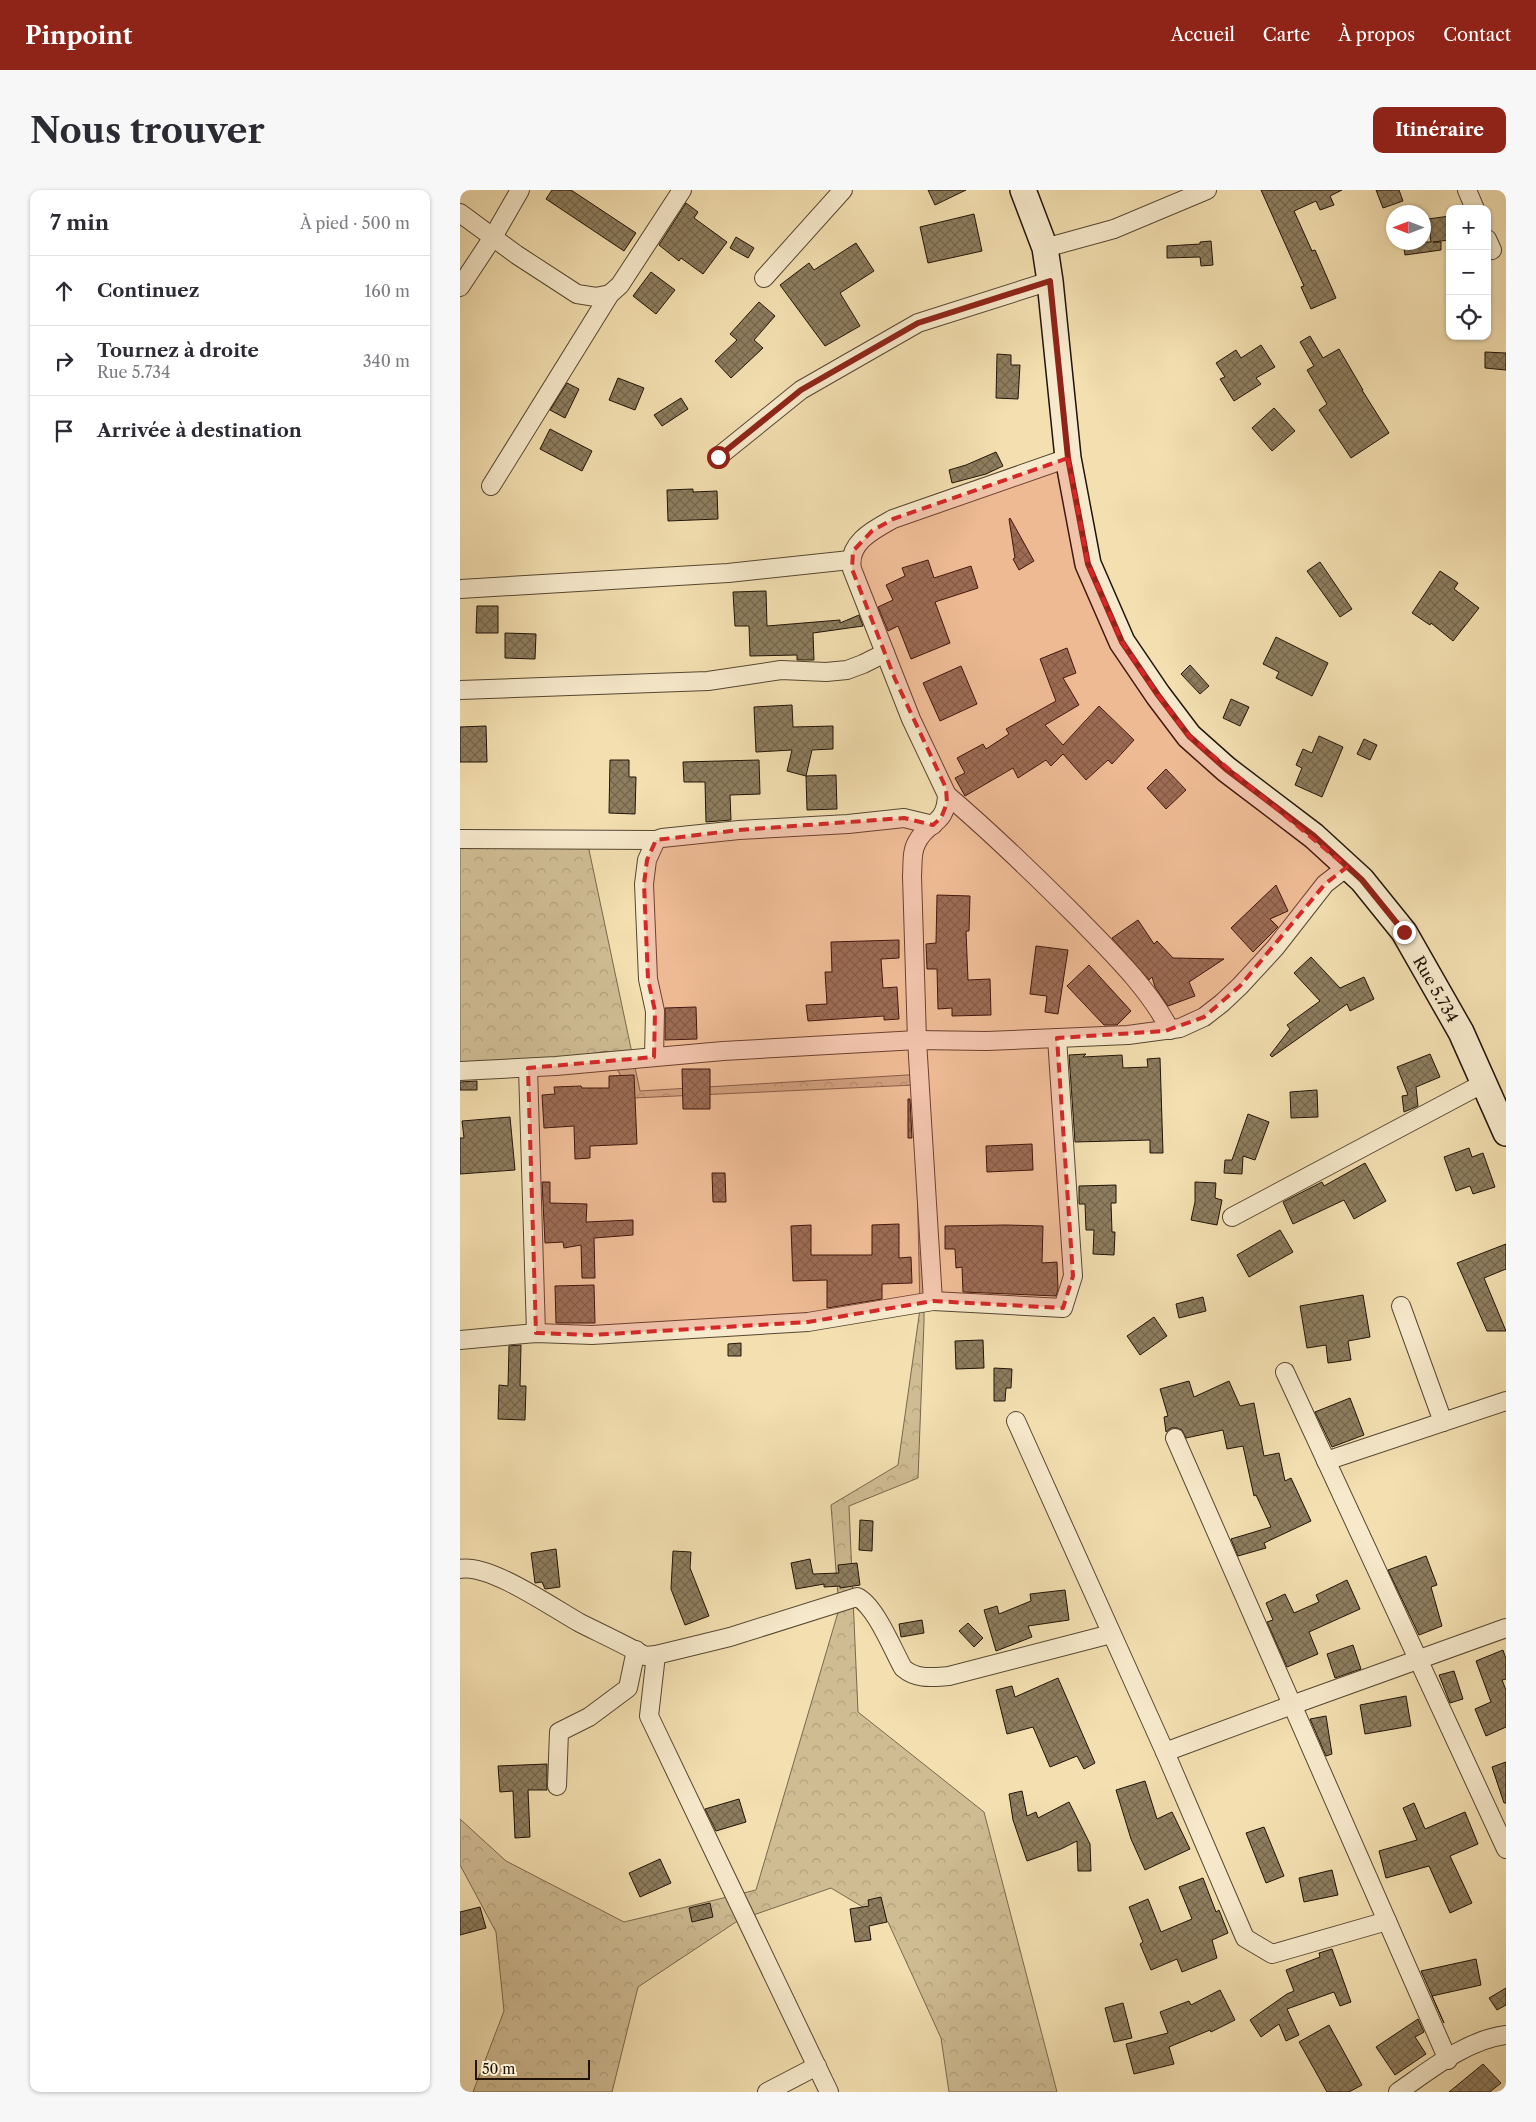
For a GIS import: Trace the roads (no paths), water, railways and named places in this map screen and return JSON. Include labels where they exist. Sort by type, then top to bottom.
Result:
[{"type":"street","points":[[460,287],[493,237],[520,190]]},
{"type":"street","points":[[491,486],[610,294],[626,277],[682,190]]},
{"type":"street","points":[[764,278],[843,190]]},
{"type":"street","name":"Rue 5.734","points":[[1023,190],[1045,248],[1068,458],[1088,564],[1122,642],[1189,736],[1226,769],[1314,836],[1362,880],[1404,932],[1461,1032],[1506,1133]]},
{"type":"street","points":[[1045,248],[1114,229],[1207,190]]},
{"type":"street","points":[[1467,190],[1473,205]]},
{"type":"street","points":[[460,213],[551,279],[577,294],[596,297],[610,294]]},
{"type":"street","points":[[718,457],[801,390],[918,323],[1050,281]]},
{"type":"street","points":[[933,1301],[917,1040],[913,852],[923,832],[941,818],[945,812],[947,795],[946,788],[911,719],[850,560],[858,543],[872,531],[893,519],[1068,458]]},
{"type":"street","points":[[460,589],[728,573],[850,560]]},
{"type":"street","points":[[460,690],[708,681],[781,670],[826,672],[847,670],[885,653]]},
{"type":"street","points":[[947,795],[1052,892],[1119,960],[1154,1004],[1170,1030]]},
{"type":"street","points":[[460,839],[656,840],[739,830],[904,818],[933,825]]},
{"type":"street","points":[[654,1057],[655,1011],[648,979],[644,884],[647,860],[656,840]]},
{"type":"street","points":[[460,1071],[528,1068],[654,1057],[917,1040],[987,1041],[1128,1035],[1180,1028],[1204,1017],[1222,1003],[1275,948],[1325,884],[1347,867]]},
{"type":"street","points":[[460,1340],[536,1333],[592,1335],[808,1322],[933,1301],[1064,1308],[1074,1276],[1057,1038]]},
{"type":"street","points":[[528,1068],[536,1333]]},
{"type":"street","points":[[1232,1217],[1484,1083]]},
{"type":"street","points":[[1401,1306],[1443,1422]]},
{"type":"street","points":[[1285,1372],[1506,1849]]},
{"type":"street","points":[[1326,1461],[1506,1401]]},
{"type":"street","points":[[1016,1421],[1165,1752],[1245,1938],[1272,1954],[1387,1921]]},
{"type":"street","points":[[1175,1438],[1448,2060]]},
{"type":"street","points":[[460,1569],[468,1567],[481,1570],[506,1581],[582,1624],[646,1656],[730,1637],[857,1597],[864,1600],[878,1621],[903,1668],[917,1676],[928,1678],[949,1676],[1111,1634]]},
{"type":"street","points":[[1165,1752],[1292,1704],[1506,1628]]},
{"type":"street","points":[[557,1786],[559,1732],[589,1717],[628,1688],[636,1650]]},
{"type":"street","points":[[656,1655],[649,1716],[829,2092]]},
{"type":"street","points":[[1398,2092],[1470,2046],[1506,2035]]},
{"type":"street","points":[[767,2092],[817,2066]]}]
